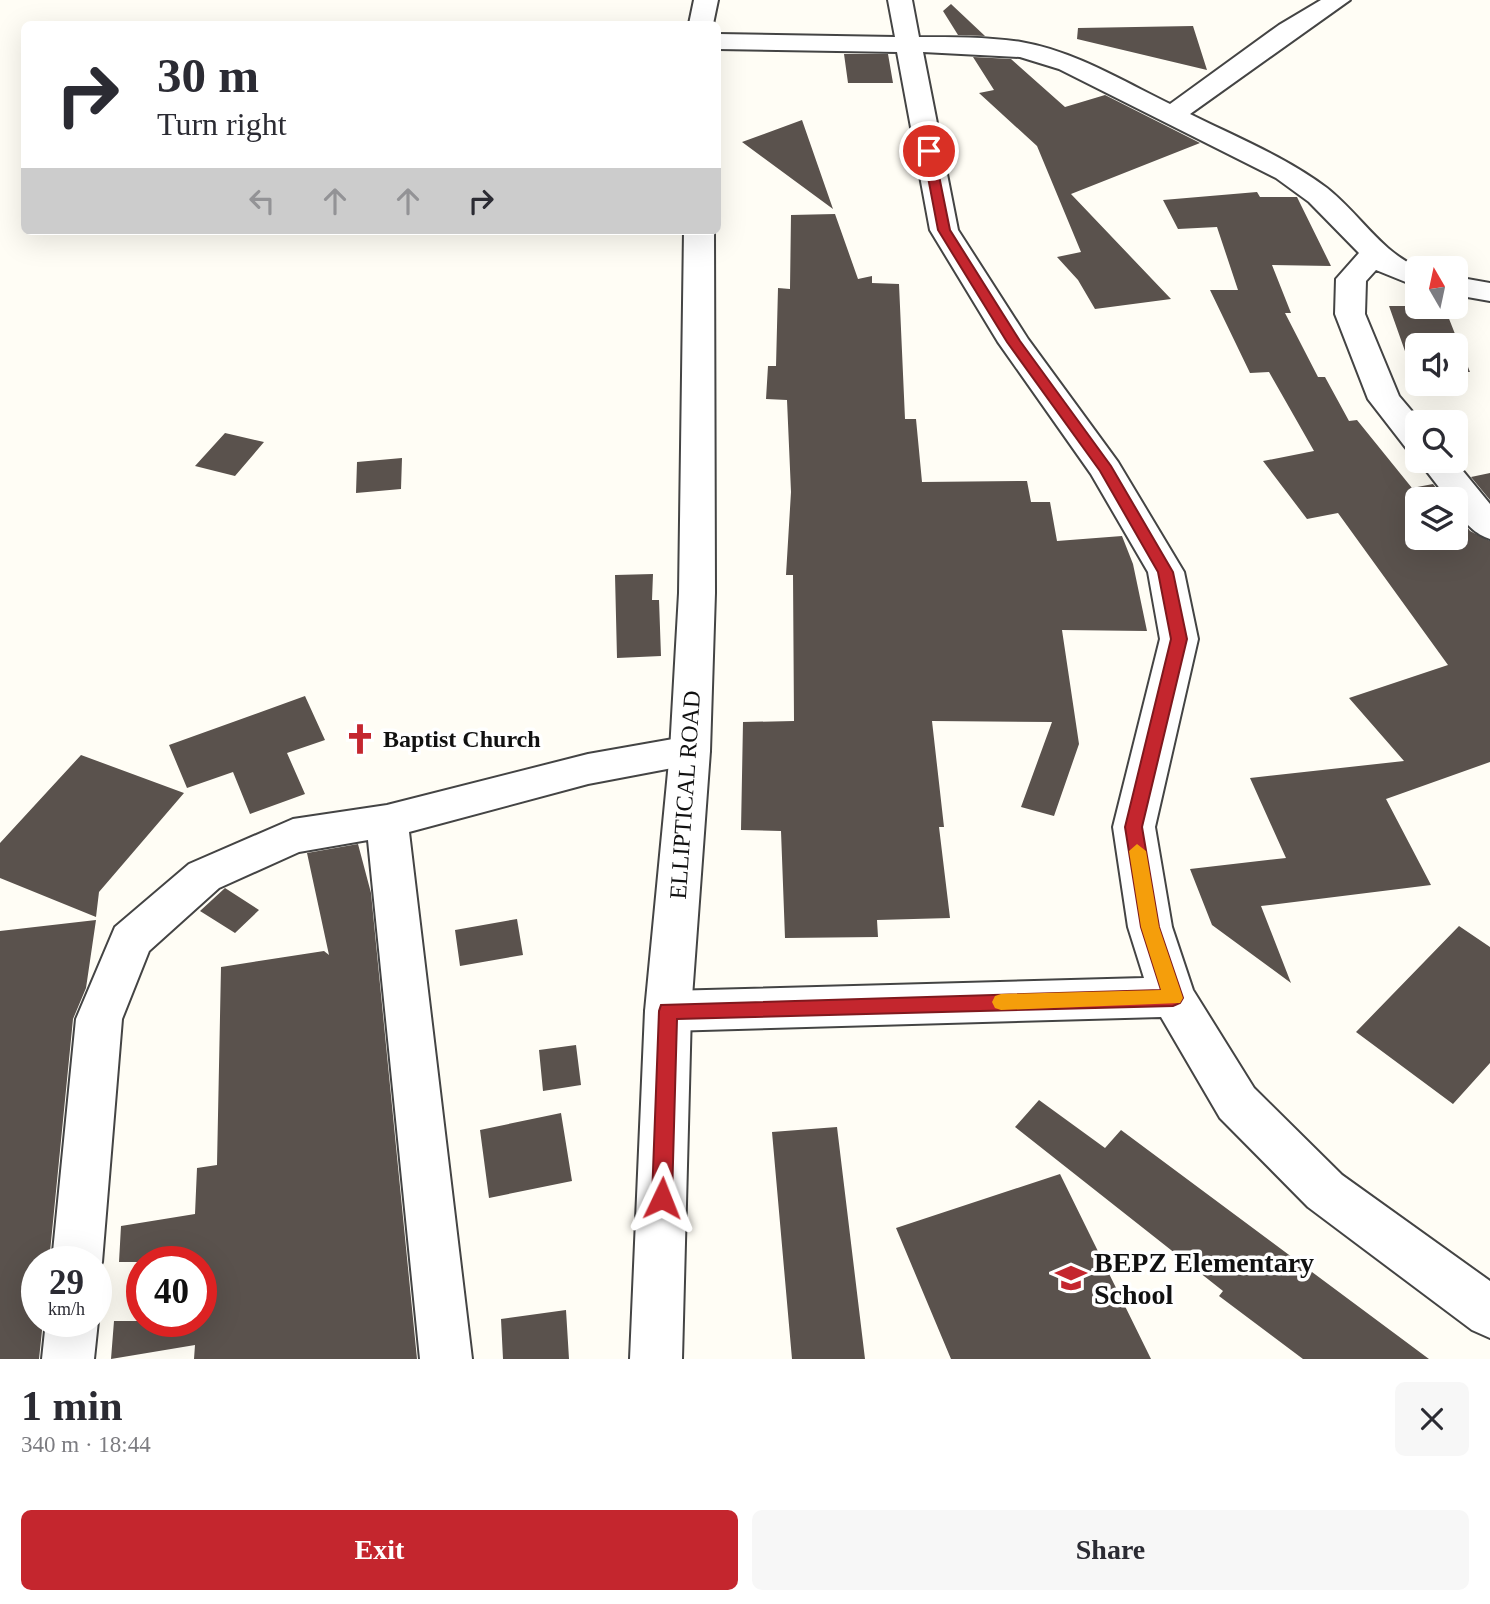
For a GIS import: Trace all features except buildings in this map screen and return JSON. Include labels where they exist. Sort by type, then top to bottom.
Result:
[{"type":"street","points":[[702,21],[706,0]]},
{"type":"street","points":[[900,0],[944,230],[1014,342],[1106,470],[1166,572],[1179,639],[1133,827],[1150,927],[1173,998],[1237,1103],[1325,1191],[1490,1312]]},
{"type":"street","points":[[1172,115],[1288,30],[1338,0]]},
{"type":"street","points":[[721,42],[979,45],[1023,50],[1069,64],[1286,172],[1319,196],[1390,265],[1405,272]]},
{"type":"street","name":"ELLIPTICAL ROAD","points":[[656,1359],[668,1011],[690,751],[700,446],[699,235]]},
{"type":"street","points":[[1376,253],[1351,278],[1350,314],[1384,399],[1405,424]]},
{"type":"street","points":[[1468,288],[1490,292]]},
{"type":"street","points":[[1445,473],[1490,527]]},
{"type":"street","points":[[78,1246],[99,1019],[131,940],[204,876],[293,836],[387,821],[588,769],[690,751]]},
{"type":"street","points":[[387,821],[446,1359]]},
{"type":"street","points":[[668,1011],[1173,998]]},
{"type":"street","points":[[68,1359],[70,1337]]},
{"type":"slow traffic","points":[[1001,1002],[1173,998],[1150,927],[1137,851]]},
{"type":"place","name":"Baptist Church","points":[[360,739]]},
{"type":"place","name":"BEPZ Elementary School","points":[[1071,1278]]},
{"type":"route","points":[[662,1198],[668,1011],[1173,998],[1150,927],[1133,827],[1179,639],[1166,572],[1106,470],[1014,342],[944,230],[929,151]]}]
